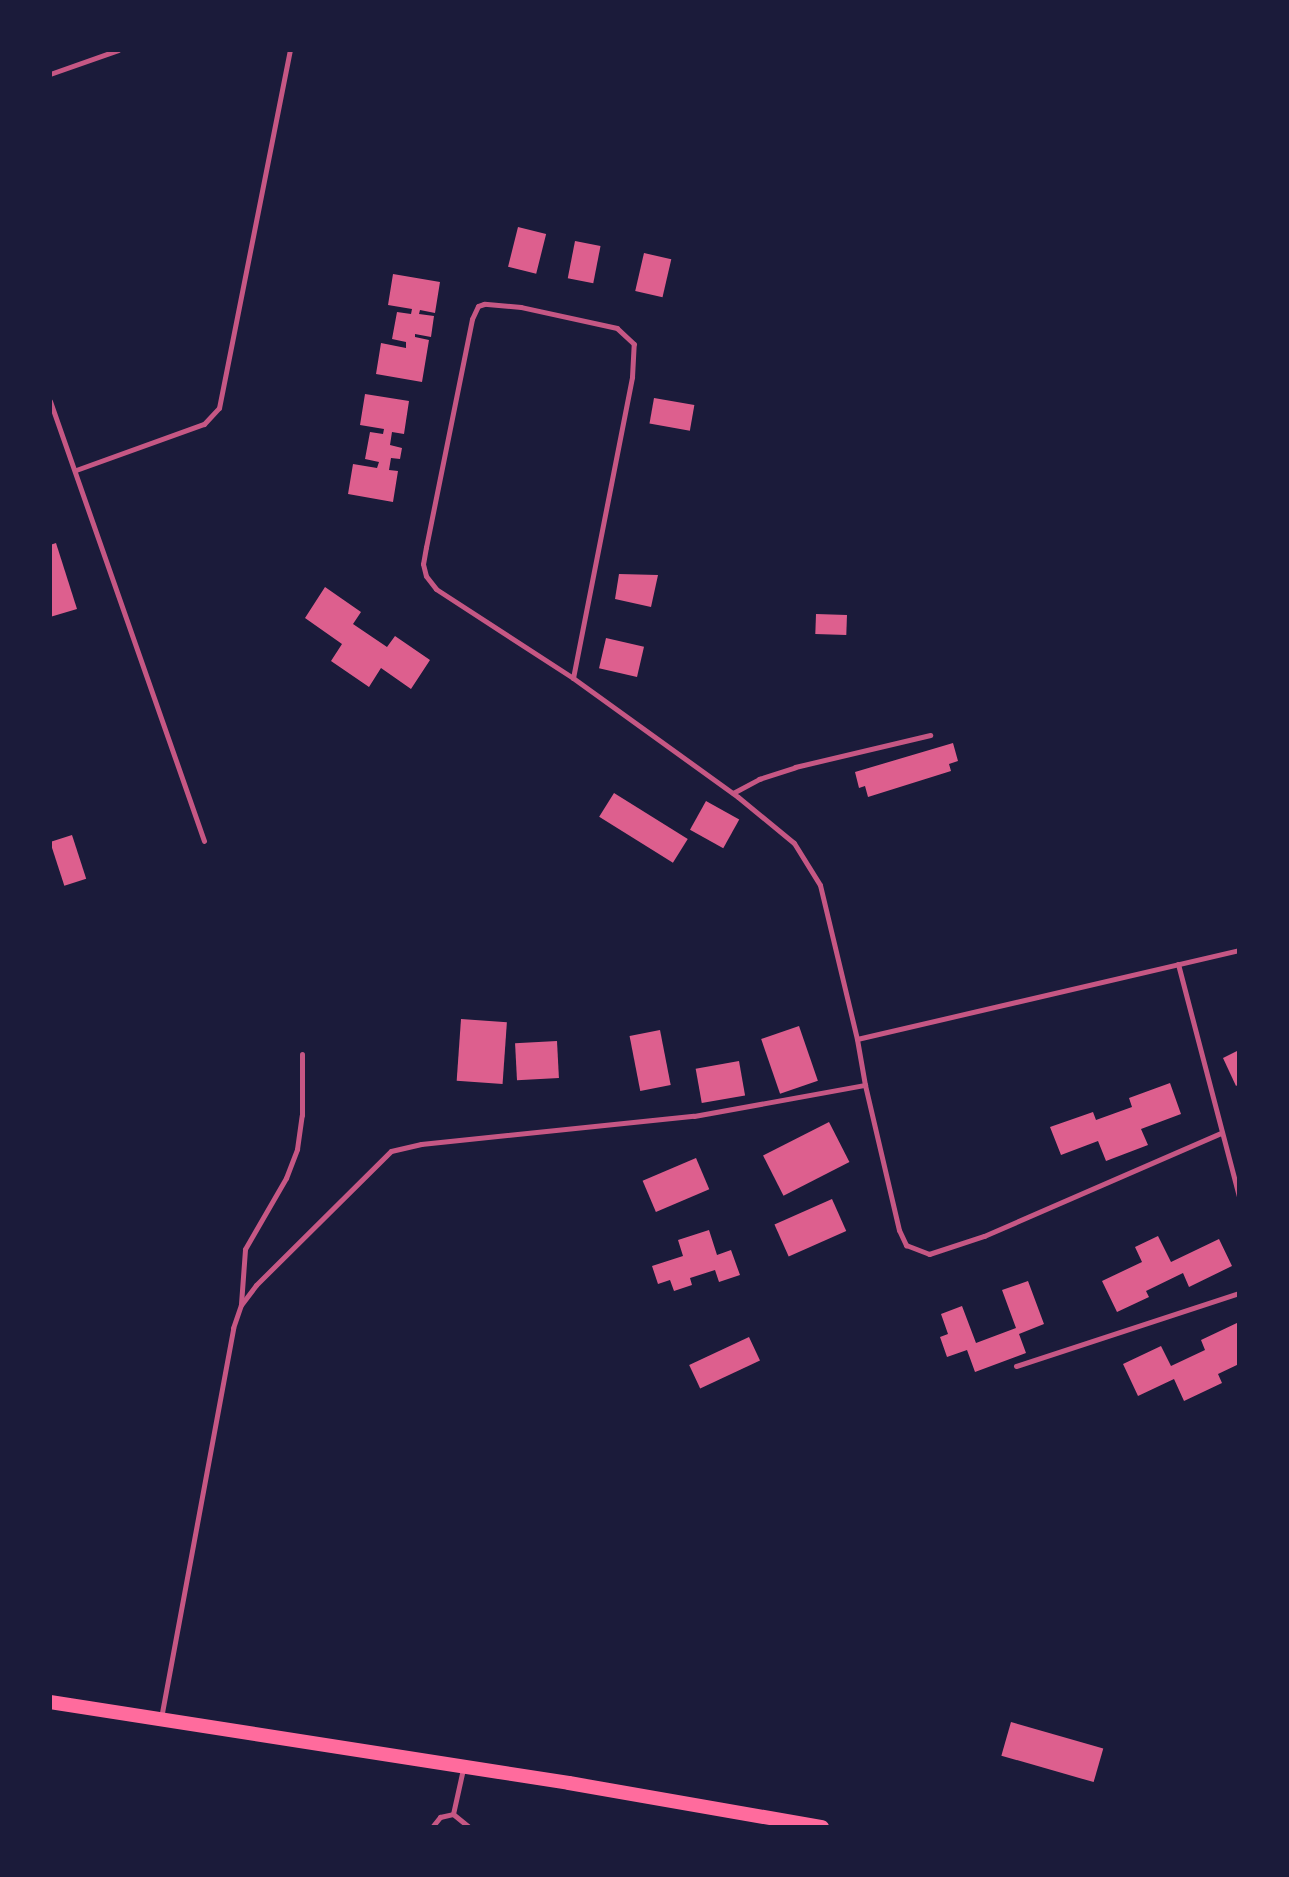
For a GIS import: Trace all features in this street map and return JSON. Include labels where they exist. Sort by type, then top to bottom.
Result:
[{"type":"main road","points":[[50,1702],[463,1769],[569,1783],[822,1827]]},
{"type":"lane","points":[[50,74],[118,50]]},
{"type":"lane","points":[[76,470],[204,424],[219,408],[290,50]]},
{"type":"lane","points":[[573,678],[632,377],[634,344],[617,328],[521,307],[484,304],[478,306],[472,319],[423,564],[436,589],[573,678],[733,793],[794,843],[812,869],[827,912],[899,1230],[906,1245],[929,1254],[984,1236],[1221,1133]]},
{"type":"lane","points":[[50,401],[204,841]]},
{"type":"lane","points":[[733,793],[759,779],[795,767],[930,735]]},
{"type":"lane","points":[[857,1039],[1239,950]]},
{"type":"lane","points":[[1178,964],[1239,1196]]},
{"type":"lane","points":[[161,1719],[233,1328],[241,1305],[245,1249],[286,1178],[297,1149],[302,1115],[302,1054]]},
{"type":"lane","points":[[241,1305],[256,1285],[391,1151],[421,1144],[694,1116],[865,1085]]},
{"type":"lane","points":[[1016,1366],[1239,1293]]},
{"type":"lane","points":[[453,1814],[463,1769]]},
{"type":"lane","points":[[432,1827],[440,1817],[453,1814]]},
{"type":"lane","points":[[453,1814],[469,1827]]},
{"type":"building","points":[[518,227],[546,234],[536,274],[508,267]]},
{"type":"building","points":[[575,241],[601,246],[593,283],[568,278]]},
{"type":"building","points":[[644,253],[671,259],[663,297],[635,291]]},
{"type":"building","points":[[393,274],[440,282],[435,313],[420,310],[419,314],[434,316],[431,337],[415,334],[415,337],[429,340],[422,382],[376,374],[381,343],[406,348],[406,342],[392,339],[397,312],[411,314],[412,309],[388,305]]},
{"type":"building","points":[[365,394],[409,401],[404,434],[392,432],[390,445],[402,448],[400,459],[391,458],[389,470],[398,471],[393,502],[348,494],[353,464],[377,468],[379,462],[365,459],[370,432],[383,434],[384,429],[360,425]]},
{"type":"building","points":[[654,398],[694,405],[690,431],[649,424]]},
{"type":"building","points":[[56,543],[77,609],[50,617],[50,545]]},
{"type":"building","points":[[619,574],[658,575],[651,607],[615,599]]},
{"type":"building","points":[[325,587],[361,612],[353,624],[387,647],[395,636],[430,660],[411,689],[381,668],[369,687],[331,661],[342,644],[305,618]]},
{"type":"building","points":[[816,614],[847,615],[846,635],[815,634]]},
{"type":"building","points":[[606,638],[644,647],[637,677],[599,668]]},
{"type":"building","points":[[953,743],[958,761],[949,764],[951,771],[868,797],[865,786],[859,788],[855,772]]},
{"type":"building","points":[[614,793],[688,839],[673,863],[599,817]]},
{"type":"building","points":[[706,801],[739,819],[723,848],[690,830]]},
{"type":"building","points":[[72,835],[86,879],[64,886],[50,842]]},
{"type":"building","points":[[461,1019],[507,1022],[503,1084],[457,1081]]},
{"type":"building","points":[[799,1026],[818,1081],[780,1094],[761,1039]]},
{"type":"building","points":[[660,1030],[671,1085],[640,1091],[630,1036]]},
{"type":"building","points":[[557,1041],[559,1078],[517,1080],[515,1043]]},
{"type":"building","points":[[1239,1050],[1239,1084],[1236,1086],[1223,1058]]},
{"type":"building","points":[[739,1061],[745,1095],[702,1103],[696,1069]]},
{"type":"building","points":[[1170,1083],[1181,1114],[1141,1129],[1148,1145],[1106,1161],[1098,1141],[1061,1155],[1050,1127],[1093,1112],[1096,1120],[1132,1107],[1129,1098]]},
{"type":"building","points":[[829,1122],[849,1162],[783,1196],[763,1156]]},
{"type":"building","points":[[696,1158],[709,1189],[656,1212],[643,1181]]},
{"type":"building","points":[[832,1199],[846,1231],[789,1257],[774,1225]]},
{"type":"building","points":[[709,1230],[717,1255],[731,1250],[740,1275],[719,1282],[715,1270],[690,1278],[692,1285],[674,1291],[670,1280],[658,1284],[652,1266],[683,1256],[678,1240]]},
{"type":"building","points":[[1158,1236],[1171,1262],[1219,1239],[1232,1266],[1189,1287],[1183,1273],[1146,1291],[1149,1297],[1117,1312],[1102,1281],[1142,1262],[1135,1247]]},
{"type":"building","points":[[1028,1281],[1044,1324],[1019,1334],[1026,1353],[975,1372],[967,1350],[947,1357],[940,1337],[948,1334],[941,1314],[962,1306],[976,1343],[1016,1328],[1002,1290]]},
{"type":"building","points":[[1239,1322],[1239,1364],[1218,1374],[1222,1383],[1184,1401],[1174,1379],[1138,1396],[1123,1364],[1161,1346],[1171,1366],[1205,1350],[1201,1340]]},
{"type":"building","points":[[749,1337],[760,1361],[700,1388],[689,1365]]},
{"type":"building","points":[[1011,1722],[1103,1748],[1094,1782],[1001,1756]]}]
